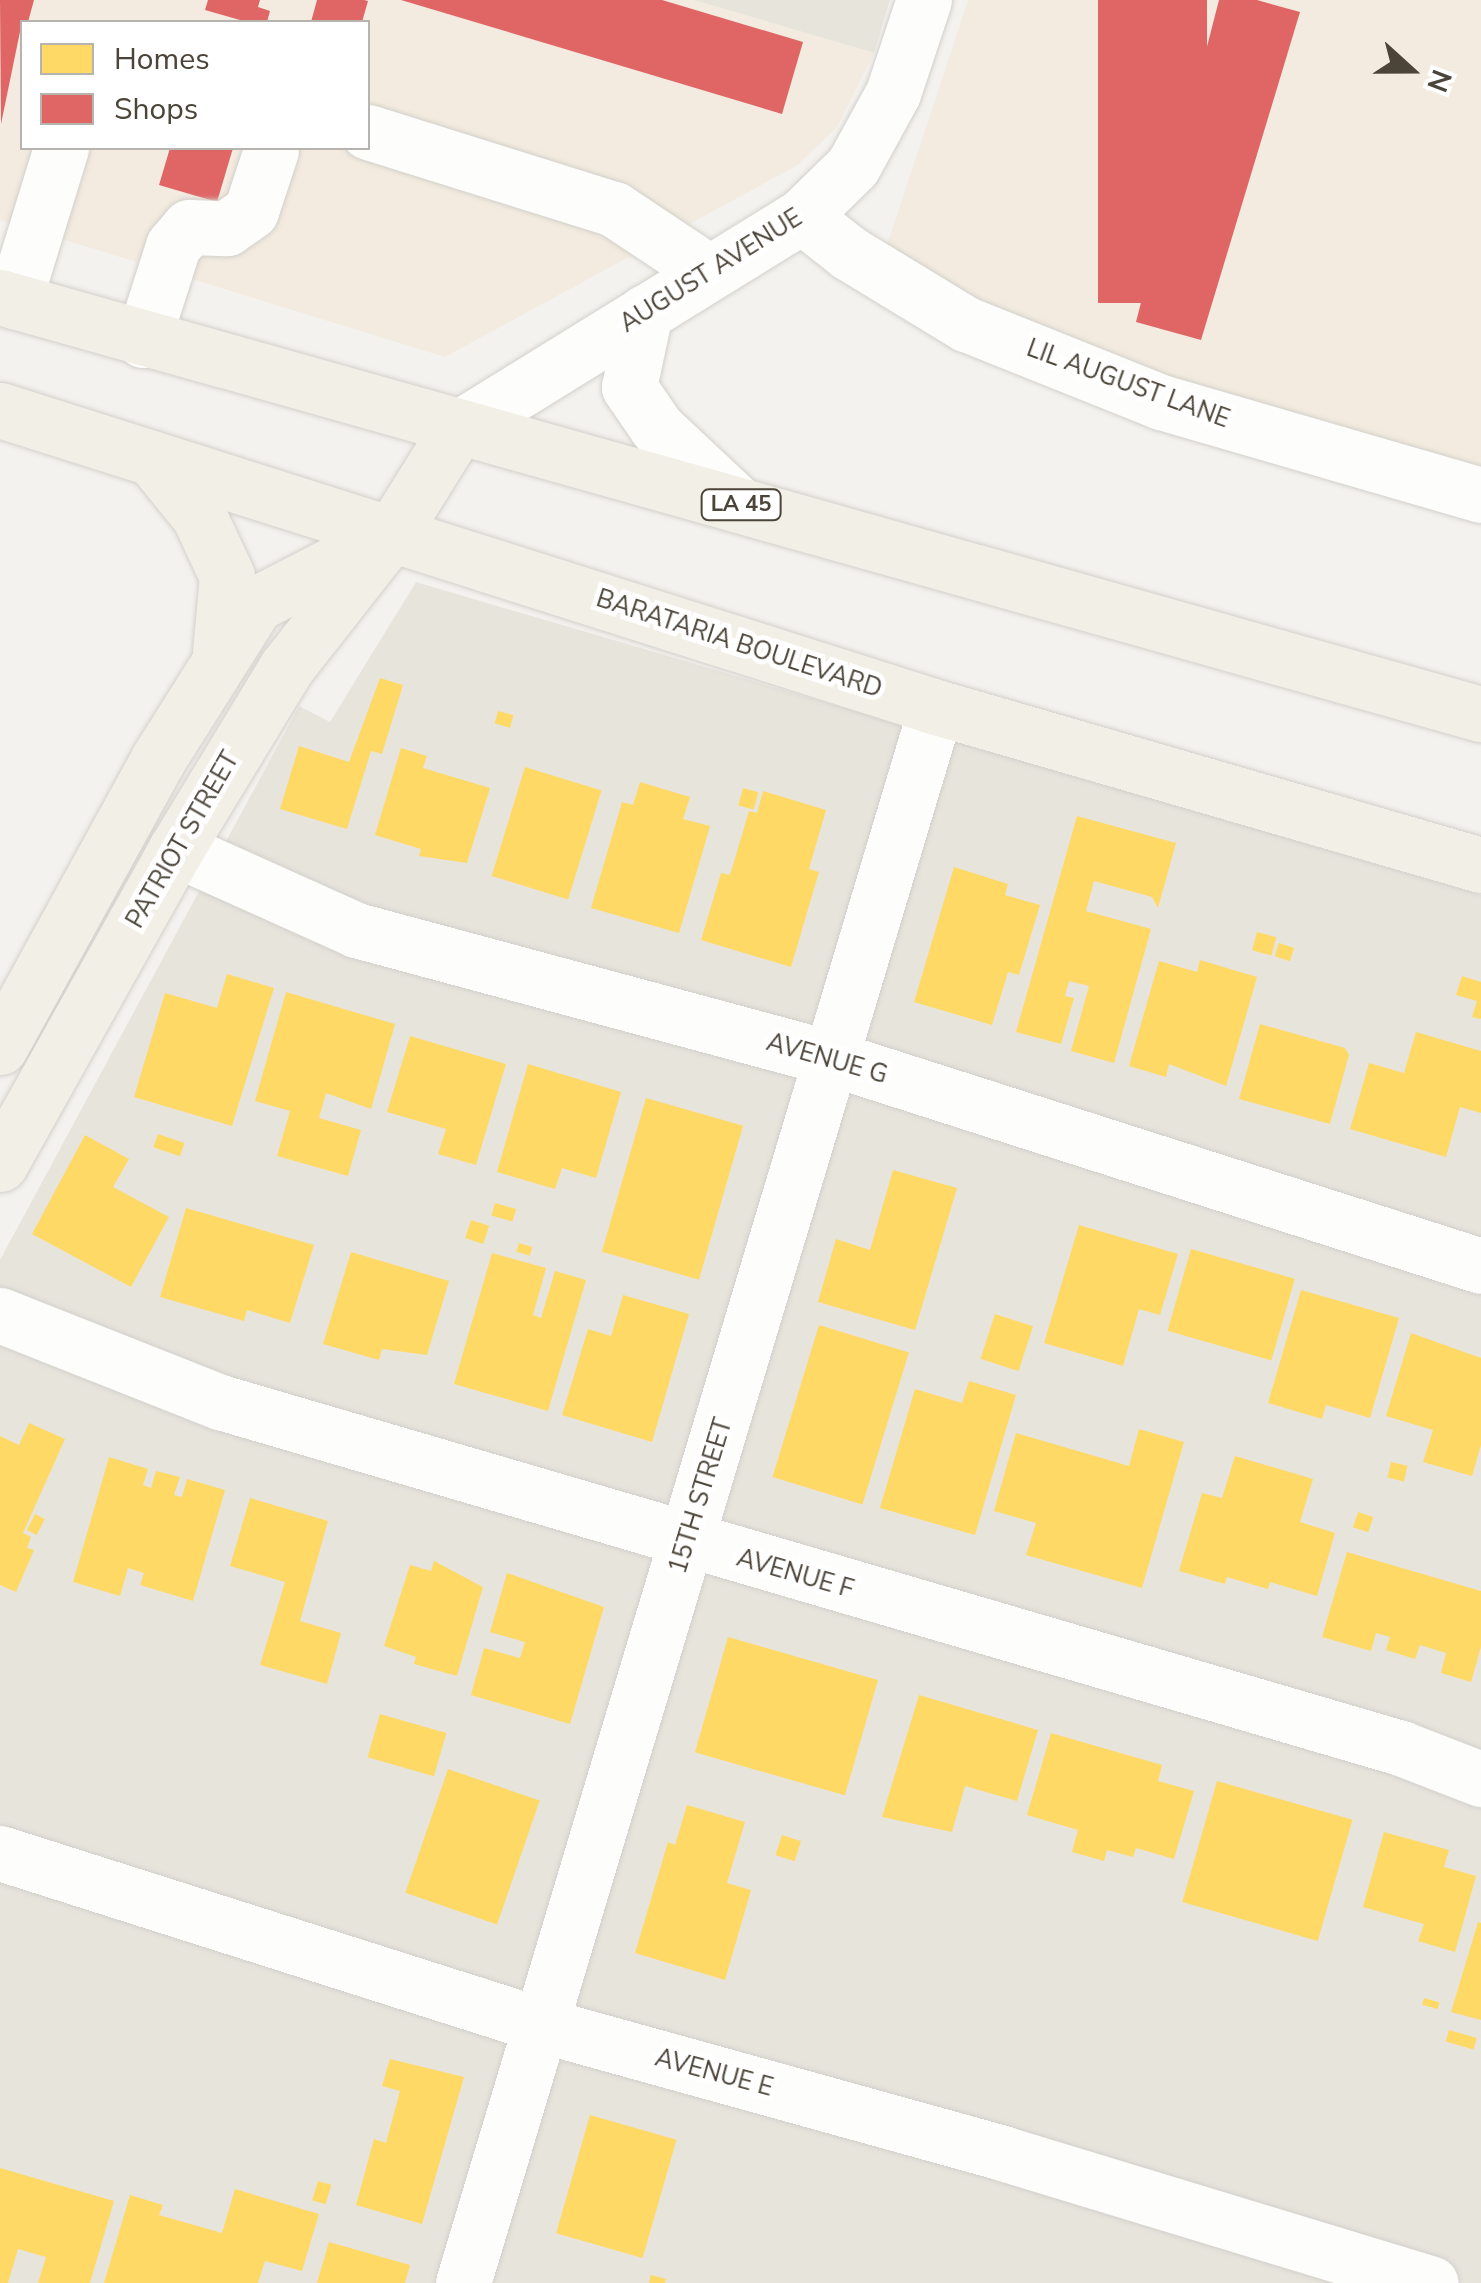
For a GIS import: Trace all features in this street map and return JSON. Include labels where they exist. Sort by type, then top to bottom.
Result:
[{"type":"main road","name":"LA 45","points":[[7,299],[1481,714]]},
{"type":"main road","name":"BARATARIA BOULEVARD","points":[[0,410],[936,707],[1481,865]]},
{"type":"main road","name":"PATRIOT STREET","points":[[0,1164],[176,849],[286,668],[392,533],[458,429]]},
{"type":"main road","points":[[152,458],[198,516],[226,576],[228,614],[217,666]]},
{"type":"main road","points":[[0,1047],[157,761],[256,604],[392,533]]},
{"type":"street","name":"AUGUST AVENUE","points":[[458,429],[802,216],[853,166],[893,93],[924,0]]},
{"type":"street","points":[[370,133],[614,209],[709,272]]},
{"type":"street","points":[[7,299],[61,150]]},
{"type":"street","points":[[143,340],[173,246],[189,228],[226,228],[250,211],[271,150]]},
{"type":"street","name":"LIL AUGUST LANE","points":[[802,216],[850,253],[966,324],[1161,402],[1481,495]]},
{"type":"street","points":[[645,312],[629,386],[657,428],[739,505]]},
{"type":"street","name":"15TH STREET","points":[[464,2283],[538,2024],[688,1544],[936,707]]},
{"type":"street","name":"AVENUE G","points":[[176,849],[356,930],[831,1058],[1481,1266]]},
{"type":"street","name":"AVENUE F","points":[[0,1314],[220,1402],[688,1544],[1401,1748],[1481,1780]]},
{"type":"street","name":"AVENUE E","points":[[0,1853],[538,2024],[1002,2153],[1430,2283]]},
{"type":"shaded area","points":[[0,0],[694,0],[874,53],[837,127],[798,165],[445,357],[0,220]]},
{"type":"shaded area","points":[[693,0],[890,0],[874,53]]},
{"type":"shaded area","points":[[968,0],[1481,0],[1481,465],[1271,413],[1001,319],[885,251]]},
{"type":"shaded area","points":[[416,582],[1481,895],[1481,2283],[0,2283],[0,1260],[299,706],[330,722]]},
{"type":"building: Homes","points":[[380,678],[403,685],[382,754],[371,751],[347,829],[280,809],[299,746],[349,762]]},
{"type":"building: Homes","points":[[498,711],[513,715],[510,728],[495,724]]},
{"type":"building: Homes","points":[[401,748],[427,756],[423,768],[490,788],[467,863],[419,856],[421,849],[375,835]]},
{"type":"building: Homes","points":[[525,767],[602,790],[568,899],[492,876]]},
{"type":"building: Homes","points":[[640,782],[690,797],[683,819],[710,826],[679,933],[591,908],[622,802],[633,805]]},
{"type":"building: Homes","points":[[743,788],[758,792],[754,810],[738,805]]},
{"type":"building: Homes","points":[[763,791],[826,810],[809,869],[819,872],[791,967],[701,940],[721,873],[730,875],[749,811],[757,813]]},
{"type":"building: Homes","points":[[1077,816],[1176,843],[1158,908],[1152,897],[1094,881],[1086,911],[1151,929],[1114,1063],[1071,1051],[1089,986],[1069,981],[1065,996],[1074,998],[1061,1044],[1016,1032]]},
{"type":"building: Homes","points":[[954,867],[1008,884],[1005,895],[1040,905],[1019,975],[1008,972],[992,1025],[914,1002]]},
{"type":"building: Homes","points":[[1257,932],[1276,937],[1271,956],[1252,950]]},
{"type":"building: Homes","points":[[1279,943],[1294,948],[1290,961],[1275,956]]},
{"type":"building: Homes","points":[[1200,960],[1257,977],[1226,1086],[1169,1064],[1166,1077],[1129,1066],[1159,961],[1197,972]]},
{"type":"building: Homes","points":[[227,974],[274,988],[232,1126],[134,1097],[165,993],[217,1008]]},
{"type":"building: Homes","points":[[1462,976],[1481,982],[1481,1019],[1472,1017],[1477,1001],[1456,995]]},
{"type":"building: Homes","points":[[286,992],[395,1024],[371,1109],[326,1093],[319,1118],[361,1130],[348,1176],[277,1156],[290,1111],[255,1101]]},
{"type":"building: Homes","points":[[1260,1024],[1345,1048],[1349,1055],[1330,1124],[1239,1099]]},
{"type":"building: Homes","points":[[1416,1032],[1481,1051],[1481,1113],[1460,1107],[1446,1157],[1350,1129],[1369,1063],[1404,1073]]},
{"type":"building: Homes","points":[[410,1036],[506,1064],[476,1165],[438,1154],[446,1129],[387,1112]]},
{"type":"building: Homes","points":[[528,1064],[621,1092],[596,1178],[562,1168],[555,1189],[497,1172]]},
{"type":"building: Homes","points":[[646,1098],[743,1126],[699,1280],[602,1252]]},
{"type":"building: Homes","points":[[158,1134],[184,1143],[180,1156],[153,1147]]},
{"type":"building: Homes","points":[[85,1135],[129,1159],[113,1187],[169,1217],[131,1287],[32,1234]]},
{"type":"building: Homes","points":[[893,1170],[957,1188],[915,1330],[818,1302],[836,1239],[870,1250]]},
{"type":"building: Homes","points":[[495,1203],[516,1209],[513,1222],[491,1215]]},
{"type":"building: Homes","points":[[186,1208],[314,1245],[290,1323],[247,1310],[244,1321],[160,1297]]},
{"type":"building: Homes","points":[[471,1220],[489,1226],[483,1244],[465,1238]]},
{"type":"building: Homes","points":[[1079,1225],[1178,1254],[1160,1315],[1139,1309],[1123,1366],[1044,1343]]},
{"type":"building: Homes","points":[[519,1243],[532,1247],[530,1256],[516,1252]]},
{"type":"building: Homes","points":[[1191,1249],[1295,1279],[1271,1360],[1168,1331]]},
{"type":"building: Homes","points":[[351,1252],[449,1281],[427,1355],[382,1349],[379,1360],[323,1344]]},
{"type":"building: Homes","points":[[492,1253],[546,1268],[533,1315],[541,1318],[555,1271],[586,1280],[548,1411],[454,1384]]},
{"type":"building: Homes","points":[[1301,1290],[1399,1318],[1370,1418],[1326,1405],[1322,1419],[1268,1403]]},
{"type":"building: Homes","points":[[623,1295],[689,1314],[652,1442],[562,1415],[588,1329],[611,1336]]},
{"type":"building: Homes","points":[[995,1314],[1033,1326],[1019,1371],[980,1359]]},
{"type":"building: Homes","points":[[819,1325],[909,1352],[862,1505],[773,1477]]},
{"type":"building: Homes","points":[[1411,1333],[1481,1358],[1481,1445],[1472,1476],[1423,1462],[1433,1430],[1386,1416]]},
{"type":"building: Homes","points":[[969,1381],[1016,1395],[975,1535],[880,1508],[915,1389],[962,1403]]},
{"type":"building: Homes","points":[[29,1423],[65,1439],[23,1533],[31,1537],[27,1548],[34,1550],[16,1592],[0,1585],[0,1436],[19,1445]]},
{"type":"building: Homes","points":[[1139,1429],[1184,1442],[1142,1588],[1026,1555],[1036,1523],[994,1511],[1016,1433],[1129,1466]]},
{"type":"building: Homes","points":[[1235,1456],[1313,1479],[1300,1522],[1335,1533],[1317,1596],[1270,1582],[1268,1589],[1227,1577],[1225,1584],[1179,1571],[1202,1493],[1222,1498]]},
{"type":"building: Homes","points":[[109,1457],[148,1469],[143,1485],[151,1488],[156,1471],[180,1477],[174,1495],[182,1497],[187,1479],[225,1490],[193,1601],[140,1585],[144,1573],[128,1568],[120,1596],[73,1582]]},
{"type":"building: Homes","points":[[1391,1462],[1408,1466],[1404,1481],[1387,1478]]},
{"type":"building: Homes","points":[[250,1498],[328,1521],[300,1621],[341,1633],[327,1684],[260,1665],[285,1582],[230,1566]]},
{"type":"building: Homes","points":[[1358,1512],[1373,1517],[1368,1532],[1353,1527]]},
{"type":"building: Homes","points":[[35,1514],[45,1519],[37,1535],[27,1530]]},
{"type":"building: Homes","points":[[1347,1552],[1481,1591],[1481,1647],[1471,1682],[1441,1673],[1446,1653],[1420,1645],[1415,1659],[1386,1650],[1390,1637],[1376,1633],[1371,1651],[1322,1637]]},
{"type":"building: Homes","points":[[434,1561],[483,1587],[457,1676],[414,1664],[416,1657],[384,1646],[410,1565],[431,1571]]},
{"type":"building: Homes","points":[[507,1573],[604,1607],[570,1724],[471,1695],[484,1648],[520,1658],[525,1642],[490,1632]]},
{"type":"building: Homes","points":[[728,1637],[878,1680],[845,1795],[695,1752]]},
{"type":"building: Homes","points":[[919,1695],[1038,1730],[1017,1801],[965,1786],[952,1832],[882,1817]]},
{"type":"building: Homes","points":[[380,1714],[446,1733],[434,1776],[368,1757]]},
{"type":"building: Homes","points":[[1051,1733],[1162,1765],[1158,1781],[1194,1791],[1174,1859],[1136,1848],[1133,1857],[1107,1850],[1104,1861],[1072,1852],[1078,1830],[1027,1815]]},
{"type":"building: Homes","points":[[448,1769],[540,1801],[497,1924],[405,1893]]},
{"type":"building: Homes","points":[[1217,1781],[1353,1820],[1318,1941],[1182,1902]]},
{"type":"building: Homes","points":[[687,1805],[745,1822],[727,1883],[751,1890],[725,1980],[635,1953],[668,1842],[675,1845]]},
{"type":"building: Homes","points":[[1384,1832],[1449,1850],[1444,1867],[1476,1876],[1455,1952],[1418,1941],[1424,1924],[1363,1907]]},
{"type":"building: Homes","points":[[782,1835],[801,1841],[795,1861],[776,1855]]},
{"type":"building: Homes","points":[[1478,1922],[1481,1923],[1481,2020],[1451,2012]]},
{"type":"building: Homes","points":[[1424,1998],[1439,2002],[1438,2009],[1422,2005]]},
{"type":"building: Homes","points":[[1449,2030],[1477,2038],[1474,2050],[1446,2042]]},
{"type":"building: Homes","points":[[390,2059],[464,2077],[422,2224],[356,2205],[374,2139],[386,2143],[400,2091],[382,2086]]},
{"type":"building: Homes","points":[[590,2115],[677,2140],[643,2258],[556,2233]]},
{"type":"building: Homes","points":[[0,2168],[114,2201],[90,2283],[38,2283],[46,2257],[18,2249],[8,2283],[0,2283]]},
{"type":"building: Homes","points":[[318,2181],[331,2185],[326,2204],[312,2200]]},
{"type":"building: Homes","points":[[235,2189],[319,2214],[302,2271],[265,2261],[258,2283],[104,2283],[130,2195],[163,2205],[159,2215],[222,2233]]},
{"type":"building: Homes","points":[[329,2242],[410,2265],[405,2283],[317,2283]]},
{"type":"building: Homes","points":[[651,2275],[666,2279],[665,2283],[649,2283]]},
{"type":"building: Shops","points":[[0,0],[34,0],[29,20],[20,20],[1,124]]},
{"type":"building: Shops","points":[[208,0],[260,0],[258,7],[270,11],[268,20],[240,20],[205,10]]},
{"type":"building: Shops","points":[[317,0],[368,1],[363,20],[312,20]]},
{"type":"building: Shops","points":[[401,0],[662,0],[803,42],[782,114]]},
{"type":"building: Shops","points":[[1098,0],[1207,0],[1207,303],[1098,303]]},
{"type":"building: Shops","points":[[1219,0],[1257,0],[1300,12],[1201,340],[1136,322]]},
{"type":"building: Shops","points":[[169,150],[232,150],[217,202],[159,185]]}]
